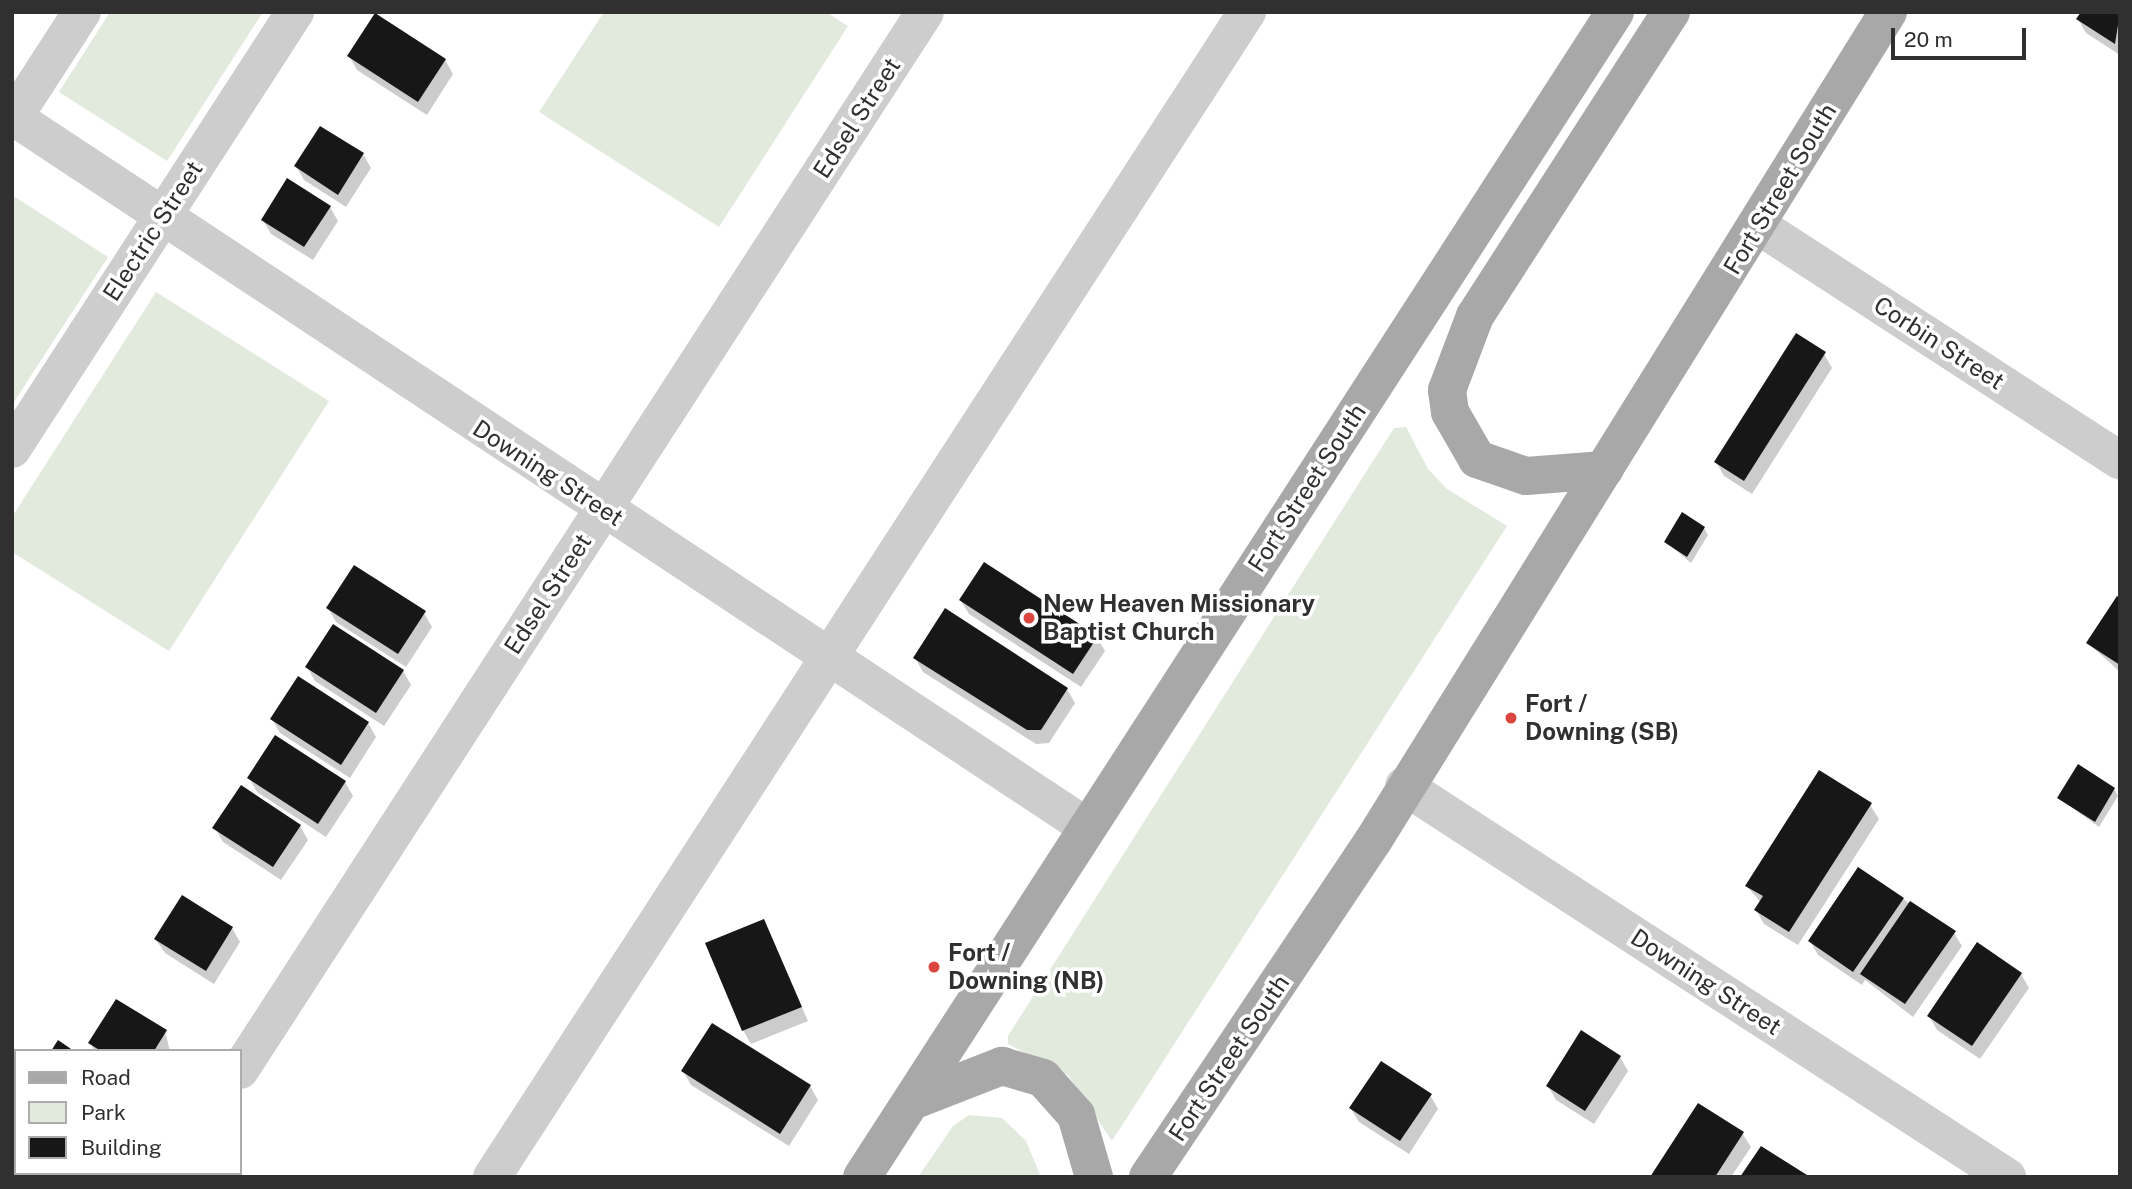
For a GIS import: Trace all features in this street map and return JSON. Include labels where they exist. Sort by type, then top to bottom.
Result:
[{"type":"main road","name":"Fort Street South","points":[[862,1177],[1615,12]]},
{"type":"main road","points":[[1604,470],[1526,477],[1477,459],[1450,412],[1447,390],[1475,316],[1671,12]]},
{"type":"main road","points":[[1863,53],[1874,12]]},
{"type":"main road","name":"Fort Street South","points":[[1148,1177],[1404,786],[1759,226],[1888,12]]},
{"type":"main road","points":[[912,1101],[1002,1066],[1043,1078],[1076,1115],[1094,1177]]},
{"type":"street","points":[[13,118],[82,12]]},
{"type":"street","name":"Electric Street","points":[[12,449],[295,12]]},
{"type":"street","name":"Edsel Street","points":[[242,1067],[925,12]]},
{"type":"street","points":[[492,1177],[1247,12]]},
{"type":"street","name":"Downing Street","points":[[13,118],[161,219],[1087,827]]},
{"type":"street","name":"Corbin Street","points":[[1759,226],[2120,460]]},
{"type":"street","name":"Downing Street","points":[[1404,786],[2007,1177]]},
{"type":"green space","points":[[110,12],[263,12],[167,161],[59,92]]},
{"type":"green space","points":[[604,12],[826,12],[848,26],[719,227],[539,112]]},
{"type":"green space","points":[[12,195],[108,257],[12,405]]},
{"type":"green space","points":[[156,292],[329,401],[169,651],[12,552],[12,517]]},
{"type":"green space","points":[[1406,427],[1428,469],[1447,489],[1507,526],[1112,1141],[1068,1075],[1008,1044],[1008,1036],[1394,428]]},
{"type":"green space","points":[[969,1115],[1002,1118],[1026,1141],[1041,1177],[918,1177],[953,1126]]},
{"type":"building","points":[[2081,12],[2120,12],[2115,44],[2076,19]]},
{"type":"building","points":[[375,13],[446,59],[418,102],[347,56]]},
{"type":"building","points":[[320,126],[364,153],[338,195],[294,166]]},
{"type":"building","points":[[287,178],[331,206],[304,247],[261,220]]},
{"type":"building","points":[[1796,333],[1826,352],[1744,481],[1714,462]]},
{"type":"building","points":[[1682,512],[1705,527],[1687,557],[1664,542]]},
{"type":"building","name":"New Heaven Missionary Baptist Church","points":[[984,562],[1098,636],[1073,674],[959,600]]},
{"type":"building","points":[[354,565],[426,611],[398,654],[326,608]]},
{"type":"building","points":[[2117,596],[2120,598],[2120,665],[2086,643]]},
{"type":"building","points":[[945,608],[1068,688],[1041,730],[1027,730],[913,658]]},
{"type":"building","points":[[333,624],[404,670],[376,713],[305,667]]},
{"type":"building","points":[[298,676],[369,722],[341,765],[270,719]]},
{"type":"building","points":[[275,735],[346,781],[318,824],[247,778]]},
{"type":"building","points":[[2078,764],[2115,788],[2095,822],[2057,798]]},
{"type":"building","points":[[1819,770],[1872,803],[1789,932],[1754,910],[1763,896],[1745,886]]},
{"type":"building","points":[[241,785],[301,825],[273,867],[212,828]]},
{"type":"building","points":[[1858,867],[1904,898],[1853,972],[1808,941]]},
{"type":"building","points":[[182,895],[233,927],[206,971],[154,939]]},
{"type":"building","points":[[1910,901],[1956,931],[1905,1004],[1860,974]]},
{"type":"building","points":[[764,919],[802,1007],[742,1031],[705,943]]},
{"type":"building","points":[[1977,942],[2022,973],[1972,1046],[1927,1016]]},
{"type":"building","points":[[116,999],[167,1030],[155,1049],[98,1049],[88,1043]]},
{"type":"building","points":[[712,1023],[811,1085],[780,1134],[681,1071]]},
{"type":"building","points":[[1581,1030],[1621,1056],[1585,1111],[1546,1086]]},
{"type":"building","points":[[58,1040],[71,1049],[52,1049]]},
{"type":"building","points":[[1381,1061],[1432,1094],[1400,1141],[1349,1108]]},
{"type":"building","points":[[1698,1103],[1744,1132],[1715,1177],[1650,1177]]},
{"type":"building","points":[[1761,1146],[1807,1175],[1806,1177],[1740,1177]]},
{"type":"building","points":[[12,1150],[14,1175],[54,1177],[12,1177]]},
{"type":"place","name":"New Heaven Missionary Baptist Church","points":[[1029,618]]},
{"type":"place","name":"Fort / Downing (SB)","points":[[1511,718]]},
{"type":"place","name":"Fort / Downing (NB)","points":[[934,967]]}]
